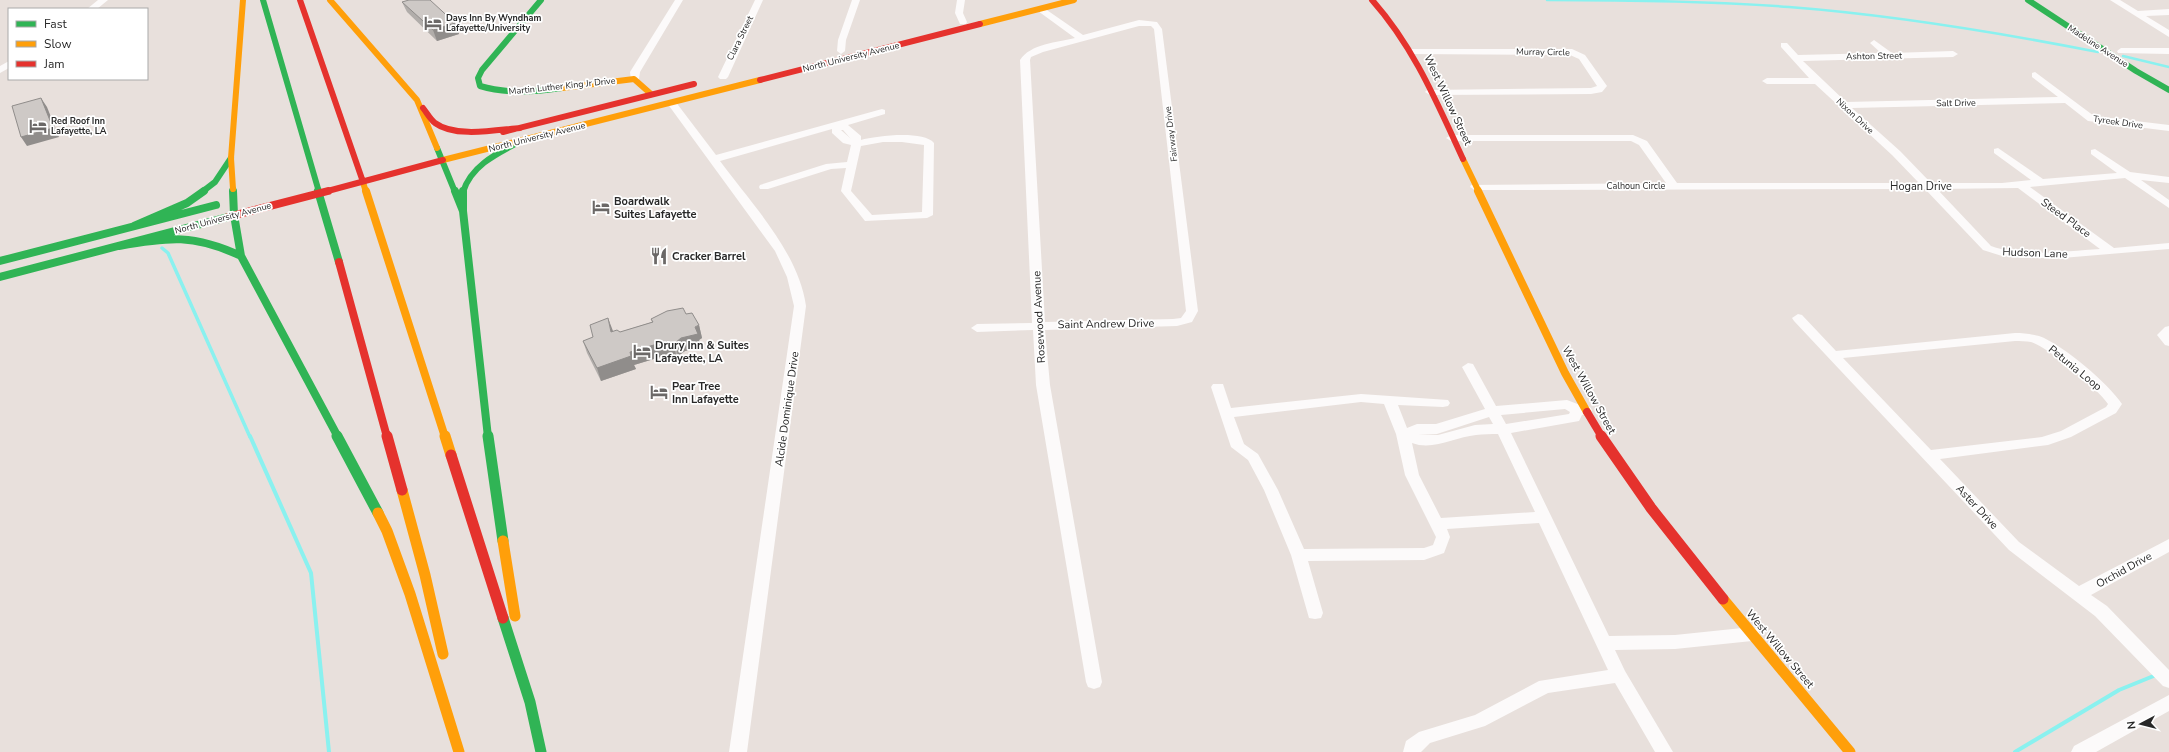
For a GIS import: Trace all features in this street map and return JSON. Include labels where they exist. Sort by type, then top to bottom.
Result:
[{"type":"main road","points":[[243,0],[231,158],[237,199],[234,215],[241,256],[386,531],[410,594],[460,752]]},
{"type":"main road","points":[[263,0],[323,207],[425,575],[444,660]]},
{"type":"main road","points":[[300,0],[368,195],[530,702]]},
{"type":"main road","points":[[330,0],[436,124],[476,131],[520,128]]},
{"type":"main road","points":[[528,0],[539,2]]},
{"type":"main road","name":"North University Avenue","points":[[765,79],[789,67],[785,64],[842,55],[1039,4],[1049,0]]},
{"type":"main road","name":"North University Avenue","points":[[0,277],[443,160],[765,79],[842,55],[963,22],[1039,4],[1074,0]]},
{"type":"main road","name":"West Willow Street","points":[[1372,0],[1388,16],[1412,52],[1475,187],[1565,373],[1581,410],[1644,501],[1850,752]]},
{"type":"main road","name":"Madeline Avenue","points":[[2028,0],[2136,71],[2169,90]]},
{"type":"main road","name":"Martin Luther King Jr Drive","points":[[539,2],[482,70],[478,78],[480,86],[490,91],[517,92],[634,79]]},
{"type":"main road","name":"North University Avenue","points":[[466,141],[707,80],[736,75],[686,93],[677,97],[672,102]]},
{"type":"main road","points":[[533,138],[547,131],[650,98],[651,94],[634,79]]},
{"type":"main road","points":[[417,100],[463,211]]},
{"type":"main road","points":[[488,149],[486,148],[486,144],[502,132]]},
{"type":"main road","points":[[519,142],[486,161],[474,172],[463,190],[463,211],[493,479],[530,702],[541,752]]},
{"type":"main road","points":[[134,226],[187,204],[215,182],[231,158]]},
{"type":"main road","points":[[347,171],[369,166]]},
{"type":"main road","points":[[309,181],[324,177]]},
{"type":"main road","name":"North University Avenue","points":[[0,261],[237,199]]},
{"type":"main road","points":[[119,246],[167,238],[199,239],[212,242],[241,256]]},
{"type":"main road","points":[[451,691],[460,752]]},
{"type":"street","points":[[92,8],[104,0]]},
{"type":"street","points":[[634,79],[635,72],[679,0]]},
{"type":"street","name":"Clara Street","points":[[723,77],[759,0]]},
{"type":"street","points":[[842,55],[842,40],[856,0]]},
{"type":"street","points":[[961,0],[959,13],[963,22]]},
{"type":"street","points":[[2114,0],[2169,34]]},
{"type":"street","points":[[1039,4],[1081,38]]},
{"type":"street","points":[[2136,14],[2169,12]]},
{"type":"street","name":"Fairway Drive","points":[[1081,38],[1142,22],[1152,22],[1158,29],[1192,311],[1187,320]]},
{"type":"street","name":"Rosewood Avenue","points":[[1081,38],[1034,52],[1028,55],[1025,60],[1038,325],[1043,385],[1052,445],[1094,682]]},
{"type":"street","points":[[1874,44],[1890,56]]},
{"type":"street","name":"Nixon Drive","points":[[1784,45],[1817,81],[1928,186]]},
{"type":"street","points":[[2120,51],[2169,51]]},
{"type":"street","name":"Murray Circle","points":[[1412,52],[1572,52],[1582,57],[1602,86],[1599,90],[1591,91],[1430,92]]},
{"type":"street","name":"Ashton Street","points":[[1796,58],[1953,54]]},
{"type":"street","name":"Tyreek Drive","points":[[2035,75],[2068,100],[2087,117],[2093,120],[2169,128]]},
{"type":"street","points":[[1767,81],[1817,81]]},
{"type":"street","name":"Salt Drive","points":[[1844,105],[2068,100]]},
{"type":"street","name":"Alcide Dominique Drive","points":[[672,102],[786,260],[798,286],[800,306],[738,752]]},
{"type":"street","points":[[714,159],[837,126],[882,112]]},
{"type":"street","points":[[837,126],[836,131],[851,139],[866,141],[916,139],[929,143],[927,215],[869,219],[846,191],[851,165],[851,139]]},
{"type":"street","name":"Calhoun Circle","points":[[1452,138],[1633,138],[1643,144],[1673,186]]},
{"type":"street","points":[[1998,151],[2041,183]]},
{"type":"street","points":[[2095,152],[2169,206]]},
{"type":"street","points":[[764,187],[830,166],[851,165]]},
{"type":"street","name":"Hogan Drive","points":[[1673,186],[1928,186],[2020,184],[2126,175],[2169,180]]},
{"type":"street","name":"Steed Place","points":[[2020,184],[2112,252]]},
{"type":"street","name":"Calhoun Circle","points":[[1475,187],[1673,186]]},
{"type":"street","name":"Hudson Lane","points":[[1928,186],[1980,242],[1997,252],[2022,254],[2081,254],[2169,246]]},
{"type":"street","name":"Aster Drive","points":[[1798,318],[2014,546],[2101,611],[2169,682]]},
{"type":"street","name":"Saint Andrew Drive","points":[[977,328],[1038,325],[1173,323],[1187,320]]},
{"type":"street","points":[[2169,330],[2163,335],[2169,342]]},
{"type":"street","name":"Petunia Loop","points":[[1834,355],[2015,337],[2032,338],[2049,346],[2107,394],[2115,404],[2111,410],[2066,434],[2043,442],[1928,455]]},
{"type":"street","points":[[1468,367],[1502,428],[1619,675],[1664,752]]},
{"type":"street","points":[[1218,387],[1238,448],[1253,457],[1271,490],[1299,555],[1315,613]]},
{"type":"street","points":[[1226,413],[1361,398],[1443,403]]},
{"type":"street","points":[[1299,555],[1424,554],[1439,549],[1443,538],[1412,475],[1405,434],[1389,400]]},
{"type":"street","points":[[1566,404],[1581,410],[1574,418],[1539,424],[1475,430],[1438,440],[1418,440],[1405,434],[1417,429],[1437,429],[1493,411],[1566,404]]},
{"type":"street","points":[[1519,408],[1517,412],[1520,417],[1528,422],[1539,424]]},
{"type":"street","points":[[1437,524],[1544,517]]},
{"type":"street","name":"Orchid Drive","points":[[2079,594],[2169,545]]},
{"type":"street","points":[[1604,643],[1675,642],[1752,634]]},
{"type":"street","points":[[1412,752],[1412,747],[1425,738],[1479,721],[1545,686],[1619,675]]},
{"type":"street","points":[[2080,752],[2169,702]]},
{"type":"building","points":[[409,0],[430,0],[455,23],[433,30],[402,2]]},
{"type":"building","name":"Red Roof Inn Lafayette, LA","points":[[41,98],[53,128],[21,137],[12,106]]},
{"type":"building","points":[[683,308],[686,314],[692,313],[699,325],[695,327],[698,334],[681,338],[675,343],[673,342],[664,346],[664,342],[630,352],[631,356],[597,368],[583,341],[593,337],[590,325],[608,318],[611,332],[617,330],[620,332],[653,322],[651,319],[667,311]]},
{"type":"waterway","points":[[1547,0],[1699,2],[1828,10],[1906,19],[2098,52]]},
{"type":"waterway","points":[[2123,56],[2169,67]]},
{"type":"waterway","points":[[162,248],[168,253],[250,437]]},
{"type":"waterway","points":[[250,436],[311,573],[329,752]]},
{"type":"waterway","points":[[2015,752],[2119,690],[2156,675]]},
{"type":"traffic: fast","points":[[263,0],[339,262]]},
{"type":"traffic: fast","points":[[541,0],[482,70],[478,78],[480,86],[500,91],[521,92],[562,88]]},
{"type":"traffic: fast","points":[[2028,0],[2136,71],[2169,90]]},
{"type":"traffic: fast","points":[[463,210],[463,191],[471,174],[486,161],[519,142]]},
{"type":"traffic: fast","points":[[437,148],[463,211],[493,479],[503,541]]},
{"type":"traffic: fast","points":[[134,226],[187,203],[215,182],[231,158]]},
{"type":"traffic: fast","points":[[233,189],[234,215],[241,256],[378,513]]},
{"type":"traffic: fast","points":[[0,261],[216,205]]},
{"type":"traffic: fast","points":[[0,277],[228,217]]},
{"type":"traffic: fast","points":[[119,246],[153,240],[181,238],[195,239],[224,248],[241,256]]},
{"type":"traffic: fast","points":[[503,618],[530,702],[541,752]]},
{"type":"traffic: slow","points":[[233,189],[231,158],[243,0]]},
{"type":"traffic: slow","points":[[330,0],[417,100],[437,148]]},
{"type":"traffic: slow","points":[[980,24],[1074,0]]},
{"type":"traffic: slow","points":[[562,88],[634,79],[651,94]]},
{"type":"traffic: slow","points":[[443,160],[760,80]]},
{"type":"traffic: slow","points":[[1463,159],[1565,373],[1587,412]]},
{"type":"traffic: slow","points":[[362,179],[451,455]]},
{"type":"traffic: slow","points":[[402,490],[425,575],[443,654]]},
{"type":"traffic: slow","points":[[378,513],[387,531],[410,594],[459,752]]},
{"type":"traffic: slow","points":[[503,541],[515,616]]},
{"type":"traffic: slow","points":[[1723,599],[1850,752]]},
{"type":"traffic: jam","points":[[300,0],[362,179]]},
{"type":"traffic: jam","points":[[1372,0],[1401,35],[1413,55],[1424,75],[1463,159]]},
{"type":"traffic: jam","points":[[760,80],[980,24]]},
{"type":"traffic: jam","points":[[503,132],[694,84]]},
{"type":"traffic: jam","points":[[423,108],[435,123],[452,130],[476,132],[520,128]]},
{"type":"traffic: jam","points":[[228,217],[443,160]]},
{"type":"traffic: jam","points":[[339,262],[402,490]]},
{"type":"traffic: jam","points":[[1587,412],[1617,461],[1634,485],[1668,531],[1723,599]]},
{"type":"traffic: jam","points":[[451,455],[503,618]]},
{"type":"place","name":"Days Inn By Wyndham Lafayette/University","points":[[433,23]]},
{"type":"place","name":"Red Roof Inn Lafayette, LA","points":[[38,126]]},
{"type":"place","name":"Boardwalk Suites Lafayette","points":[[601,207]]},
{"type":"place","name":"Cracker Barrel","points":[[659,256]]},
{"type":"place","name":"Drury Inn & Suites Lafayette, LA","points":[[642,351]]},
{"type":"place","name":"Pear Tree Inn Lafayette","points":[[659,392]]}]
